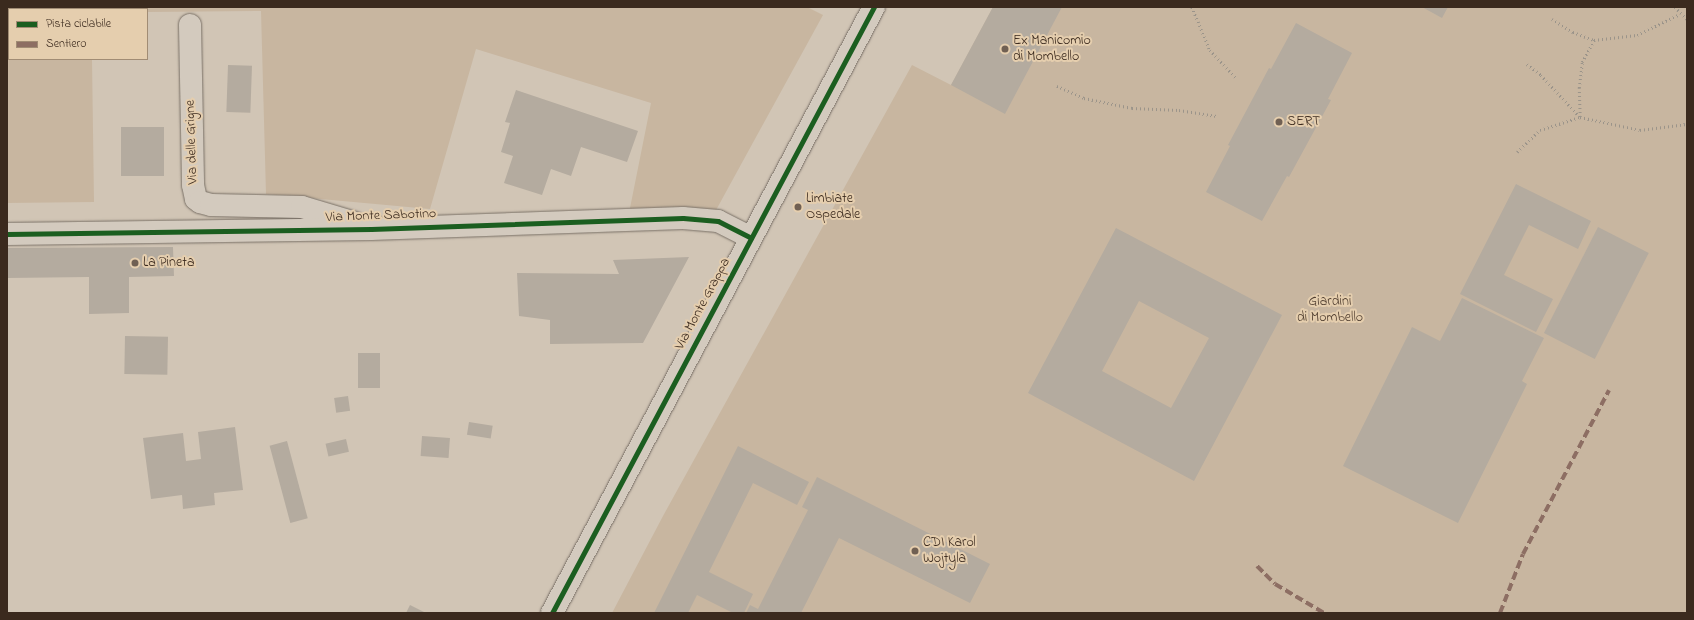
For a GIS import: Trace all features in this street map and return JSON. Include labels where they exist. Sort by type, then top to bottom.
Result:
[{"type":"street","name":"Via Monte Grappa","points":[[552,613],[874,7]]},
{"type":"street","name":"Via delle Grigne","points":[[190,25],[193,185],[196,199],[200,202],[211,205],[302,208],[371,229]]},
{"type":"street","name":"Via Monte Sabotino","points":[[7,234],[371,229],[697,218],[718,220],[752,238]]},
{"type":"path","points":[[1192,7],[1210,50],[1236,78]]},
{"type":"path","points":[[1675,7],[1680,14],[1687,19]]},
{"type":"path","points":[[1552,19],[1573,32],[1594,40],[1637,36],[1680,14]]},
{"type":"path","points":[[1580,117],[1579,88],[1582,62],[1594,40]]},
{"type":"path","points":[[1527,64],[1541,76],[1580,117]]},
{"type":"path","points":[[1056,86],[1084,98],[1132,108],[1179,110],[1217,116]]},
{"type":"path","points":[[1517,152],[1540,130],[1580,117],[1640,130],[1687,124]]},
{"type":"green space","points":[[7,7],[807,7],[823,15],[715,212],[629,213],[651,103],[476,49],[430,209],[266,194],[261,11],[148,12],[148,8],[8,8],[8,60],[92,60],[94,202],[7,203]]},
{"type":"green space","name":"Giardini di Mombello","points":[[993,7],[1687,7],[1687,613],[612,613],[663,516],[912,65],[951,85]]},
{"type":"building","name":"Ex Manicomio di Mombello","points":[[993,7],[1062,7],[1005,114],[951,85]]},
{"type":"building","points":[[1422,7],[1448,7],[1442,18]]},
{"type":"building","name":"SERT","points":[[1296,23],[1352,53],[1328,99],[1331,100],[1289,177],[1287,176],[1262,221],[1206,192],[1230,146],[1228,145],[1269,68],[1271,69]]},
{"type":"building","points":[[228,65],[252,66],[250,113],[226,112]]},
{"type":"building","points":[[516,90],[638,131],[627,162],[581,147],[571,176],[551,169],[542,195],[504,183],[513,156],[501,152],[510,123],[505,122]]},
{"type":"building","points":[[121,127],[164,127],[164,176],[121,176]]},
{"type":"building","points":[[1516,184],[1591,221],[1578,249],[1529,225],[1504,275],[1553,299],[1536,332],[1460,294]]},
{"type":"building","points":[[1598,227],[1649,253],[1595,359],[1544,333]]},
{"type":"building","points":[[1116,228],[1282,315],[1194,481],[1028,393]],"holes":[[[1139,301],[1209,338],[1171,408],[1102,371]]]},
{"type":"building","points":[[173,247],[174,276],[129,277],[129,313],[89,314],[89,277],[7,278],[7,248]]},
{"type":"building","points":[[689,257],[643,343],[550,344],[550,320],[519,316],[517,273],[619,274],[613,260]]},
{"type":"building","points":[[1462,298],[1544,338],[1522,381],[1527,384],[1458,523],[1343,466],[1412,327],[1440,341]]},
{"type":"building","points":[[125,336],[168,337],[167,375],[124,374]]},
{"type":"building","points":[[358,353],[380,353],[380,388],[358,388]]},
{"type":"building","points":[[348,396],[350,411],[336,413],[334,398]]},
{"type":"building","points":[[469,422],[493,426],[491,439],[467,435]]},
{"type":"building","points":[[235,427],[243,490],[214,493],[215,505],[183,509],[182,495],[151,499],[143,438],[183,433],[186,461],[201,459],[198,432]]},
{"type":"building","points":[[422,436],[450,438],[449,458],[421,456]]},
{"type":"building","points":[[346,439],[349,452],[328,456],[326,444]]},
{"type":"building","points":[[287,441],[308,518],[290,523],[270,446]]},
{"type":"building","points":[[738,446],[809,482],[797,505],[753,483],[709,572],[753,594],[744,613],[733,613],[697,595],[688,613],[654,613]]},
{"type":"building","name":"CDI Karol Wojtyla","points":[[817,477],[990,564],[970,603],[839,538],[801,613],[746,613],[750,605],[758,609],[808,510],[802,507]]},
{"type":"building","points":[[410,605],[426,613],[406,613]]},
{"type":"marked path","points":[[1500,613],[1523,554],[1609,390]]},
{"type":"marked path","points":[[1257,566],[1275,584],[1324,613]]},
{"type":"cycle path","points":[[552,613],[874,7]]},
{"type":"cycle path","points":[[7,234],[371,229],[683,218],[718,221],[751,238]]},
{"type":"place","name":"Ex Manicomio di Mombello","points":[[1005,49]]},
{"type":"place","name":"SERT","points":[[1279,122]]},
{"type":"place","name":"Limbiate Ospedale","points":[[798,207]]},
{"type":"place","name":"La Pineta","points":[[135,263]]},
{"type":"place","name":"CDI Karol Wojtyla","points":[[915,551]]}]
